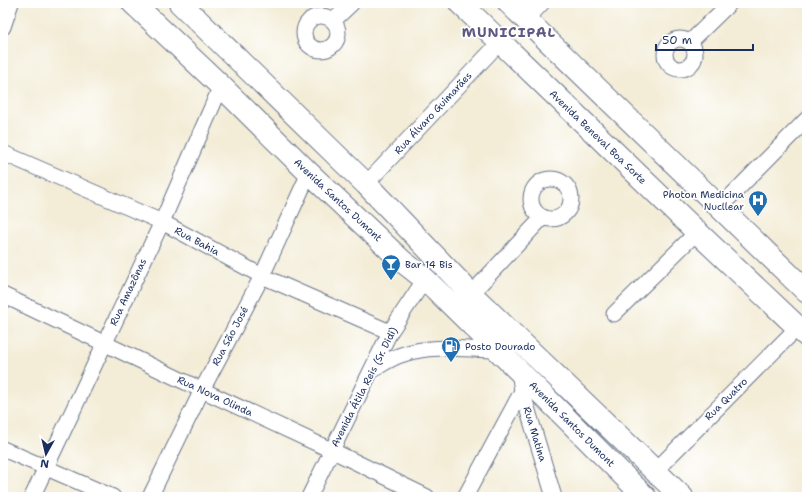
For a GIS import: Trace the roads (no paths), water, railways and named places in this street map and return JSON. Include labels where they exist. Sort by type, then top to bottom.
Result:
[{"type":"main road","name":"Avenida Santos Dumont","points":[[133,3],[221,86],[309,174],[402,261],[430,285],[497,350],[520,381],[550,401],[645,497]]},
{"type":"main road","points":[[180,3],[366,184],[471,294],[682,497]]},
{"type":"main road","name":"Avenida Beneval Boa Sorte","points":[[460,3],[696,232],[802,332]]},
{"type":"main road","points":[[509,3],[807,292]]},
{"type":"main road","points":[[430,285],[453,275]]},
{"type":"main road","points":[[550,401],[566,384]]},
{"type":"street","points":[[3,27],[11,3]]},
{"type":"street","points":[[333,21],[352,3]]},
{"type":"street","points":[[526,20],[542,3]]},
{"type":"street","points":[[690,42],[730,3]]},
{"type":"street","name":"Rua Álvaro Guimarães","points":[[366,184],[500,42]]},
{"type":"street","name":"Rua Amazônas","points":[[32,497],[45,466],[162,222],[221,86]]},
{"type":"street","points":[[720,207],[807,119]]},
{"type":"street","name":"Rua Bahia","points":[[3,153],[162,222],[262,276],[390,332]]},
{"type":"street","name":"Rua São José","points":[[150,497],[202,390],[262,276],[309,174]]},
{"type":"street","points":[[471,294],[543,217]]},
{"type":"street","points":[[614,314],[696,232]]},
{"type":"street","name":"Avenida Átila Reis (Sr. Didi)","points":[[309,497],[390,332],[430,285]]},
{"type":"street","name":"Rua Nova Olinda","points":[[3,295],[427,497]]},
{"type":"street","name":"Rua Quatro","points":[[655,471],[802,332]]},
{"type":"street","points":[[371,371],[402,354],[419,350],[440,348],[497,350]]},
{"type":"street","points":[[465,497],[520,381]]},
{"type":"street","name":"Rua Matina","points":[[520,381],[554,497]]},
{"type":"street","points":[[3,449],[45,466],[113,497]]},
{"type":"place","name":"Photon Medicina Nucllear","points":[[758,217]]},
{"type":"place","name":"Bar 14 Bis","points":[[391,281]]},
{"type":"place","name":"Posto Dourado","points":[[451,363]]},
{"type":"district","name":"MUNICIPAL","points":[[509,32]]}]
